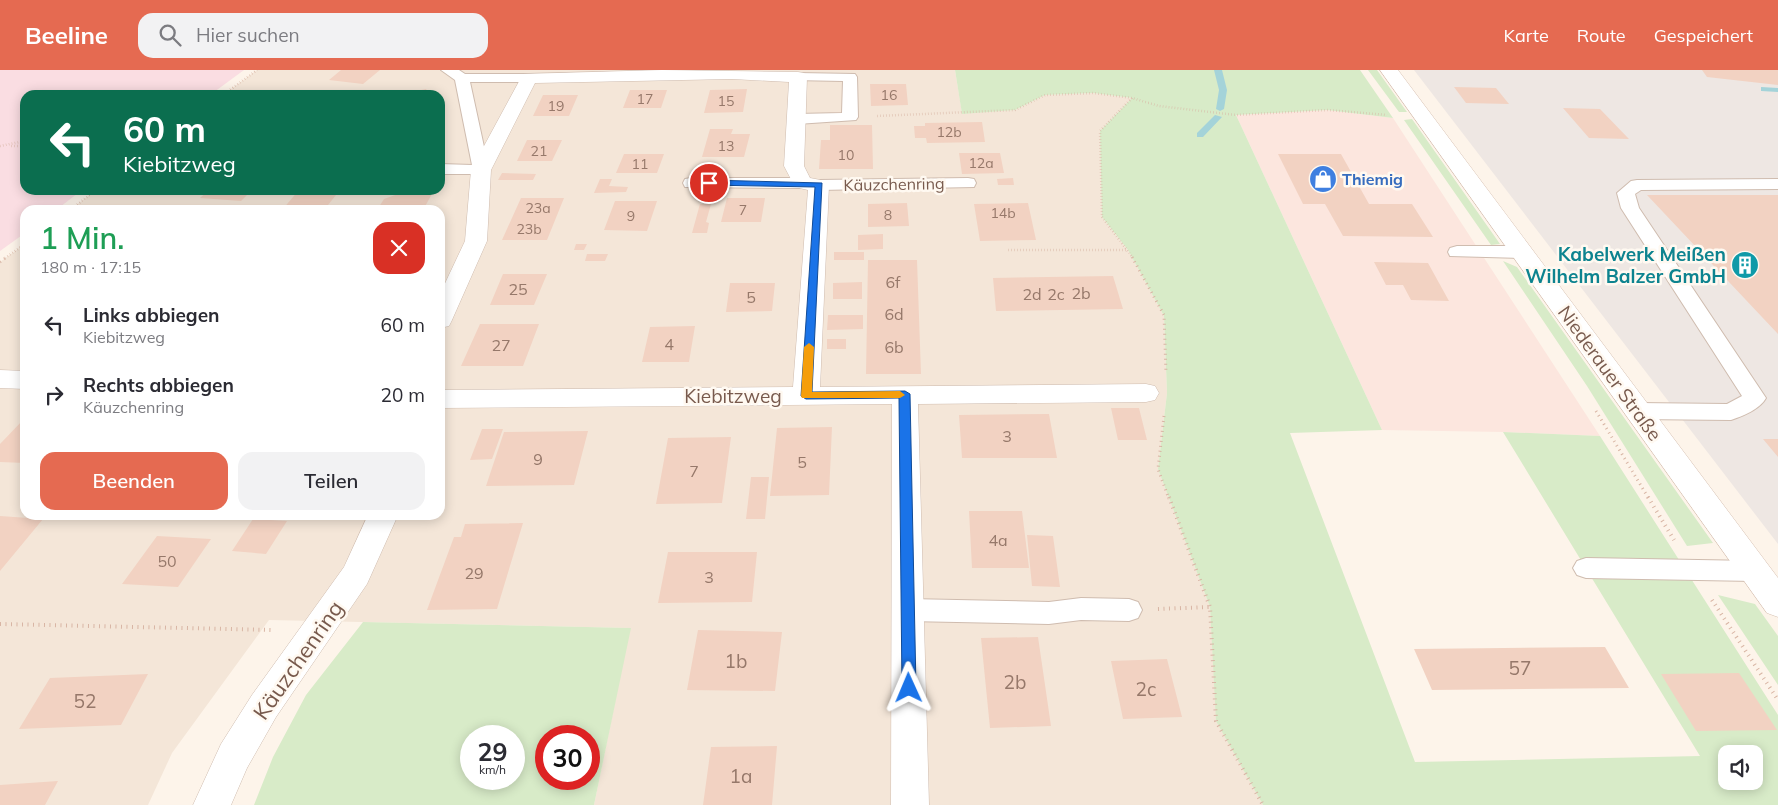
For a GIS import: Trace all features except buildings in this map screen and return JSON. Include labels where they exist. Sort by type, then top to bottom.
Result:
[{"type":"street","name":"Niederauer Straße","points":[[1389,70],[1778,603]]},
{"type":"street","points":[[445,309],[476,241],[481,170],[530,78],[732,74],[798,76]]},
{"type":"street","name":"Käuzchenring","points":[[798,76],[794,166],[811,184],[806,396]]},
{"type":"street","name":"Kiebitzweg","points":[[445,398],[1146,393]]},
{"type":"street","points":[[905,394],[910,805]]},
{"type":"street","name":"Käuzchenring","points":[[212,805],[234,756],[264,706],[356,575],[381,520]]},
{"type":"lane","points":[[448,70],[462,78],[530,78]]},
{"type":"lane","points":[[796,119],[850,117],[850,77],[798,76]]},
{"type":"lane","points":[[445,169],[481,170],[462,78]]},
{"type":"lane","name":"Käuzchenring","points":[[691,183],[968,183]]},
{"type":"lane","points":[[1638,411],[1731,412],[1755,398],[1630,208],[1626,194],[1637,184],[1778,184]]},
{"type":"lane","points":[[1457,252],[1522,252]]},
{"type":"lane","points":[[1586,568],[1754,571]]},
{"type":"lane","points":[[908,610],[1049,613],[1081,609],[1129,610]]},
{"type":"path","points":[[230,90],[257,70]]},
{"type":"path","points":[[850,117],[1016,110],[1044,95],[1094,92],[1132,98],[1159,106],[1236,115],[1327,110],[1397,116],[1422,116]]},
{"type":"path","points":[[1132,98],[1100,131],[1102,217],[1128,250],[1164,315],[1166,374]]},
{"type":"path","points":[[1,146],[20,142]]},
{"type":"path","points":[[1,146],[20,146]]},
{"type":"path","points":[[76,205],[90,195]]},
{"type":"path","points":[[0,262],[20,248]]},
{"type":"path","points":[[1008,250],[1128,250]]},
{"type":"path","points":[[1592,405],[1693,571],[1778,700]]},
{"type":"path","points":[[1164,412],[1158,469],[1210,607],[1216,721],[1263,805]]},
{"type":"path","points":[[1129,610],[1210,607]]},
{"type":"path","points":[[0,624],[317,631]]},
{"type":"shaded area","points":[[0,70],[244,70],[217,90],[20,90],[20,195],[76,195],[62,205],[20,205],[20,237],[0,251]]},
{"type":"shaded area","points":[[257,70],[955,70],[962,113],[1015,110],[1045,95],[1093,93],[1132,98],[1102,217],[1128,250],[1164,316],[1167,393],[1158,469],[1210,607],[1217,721],[1263,805],[594,805],[597,790],[600,790],[600,776],[630,628],[269,620],[172,753],[148,805],[0,805],[0,262],[20,248],[20,520],[445,520],[445,205],[76,205],[90,195],[445,195],[445,90],[230,90]]},
{"type":"shaded area","points":[[1414,70],[1778,70],[1778,544]]},
{"type":"shaded area","points":[[1327,110],[1393,118],[1600,436],[1382,430],[1236,115]]},
{"type":"green space","points":[[955,70],[1360,70],[1393,118],[1327,110],[1236,115],[1382,430],[1290,433],[1415,762],[1700,756],[1503,432],[1600,436],[1778,715],[1778,805],[1263,805],[1216,721],[1210,607],[1158,469],[1167,393],[1164,316],[1128,250],[1102,217],[1100,131],[1132,98],[1093,93],[1045,95],[1015,110],[962,114]]},
{"type":"green space","points":[[1368,70],[1377,70],[1407,112],[1399,112]]},
{"type":"green space","points":[[1412,119],[1500,244],[1491,245],[1404,120]]},
{"type":"green space","points":[[1503,261],[1517,267],[1713,543],[1687,546],[1587,386]]},
{"type":"green space","points":[[1718,595],[1755,604],[1778,636],[1778,685]]},
{"type":"green space","points":[[363,622],[631,628],[600,776],[600,725],[535,725],[535,790],[597,790],[594,805],[254,805],[273,757],[306,695]]},
{"type":"waterway","points":[[1218,70],[1223,90],[1220,109]]},
{"type":"waterway","points":[[1764,89],[1778,90]]},
{"type":"waterway","points":[[1200,135],[1218,117]]},
{"type":"slow traffic","points":[[809,347],[806,396],[900,395]]},
{"type":"place","name":"Thiemig","points":[[1323,179]]},
{"type":"place","name":"Kabelwerk Meißen Wilhelm Balzer GmbH","points":[[1745,265]]},
{"type":"route","points":[[709,183],[802,183],[819,185],[806,396],[905,394],[909,688]]}]
